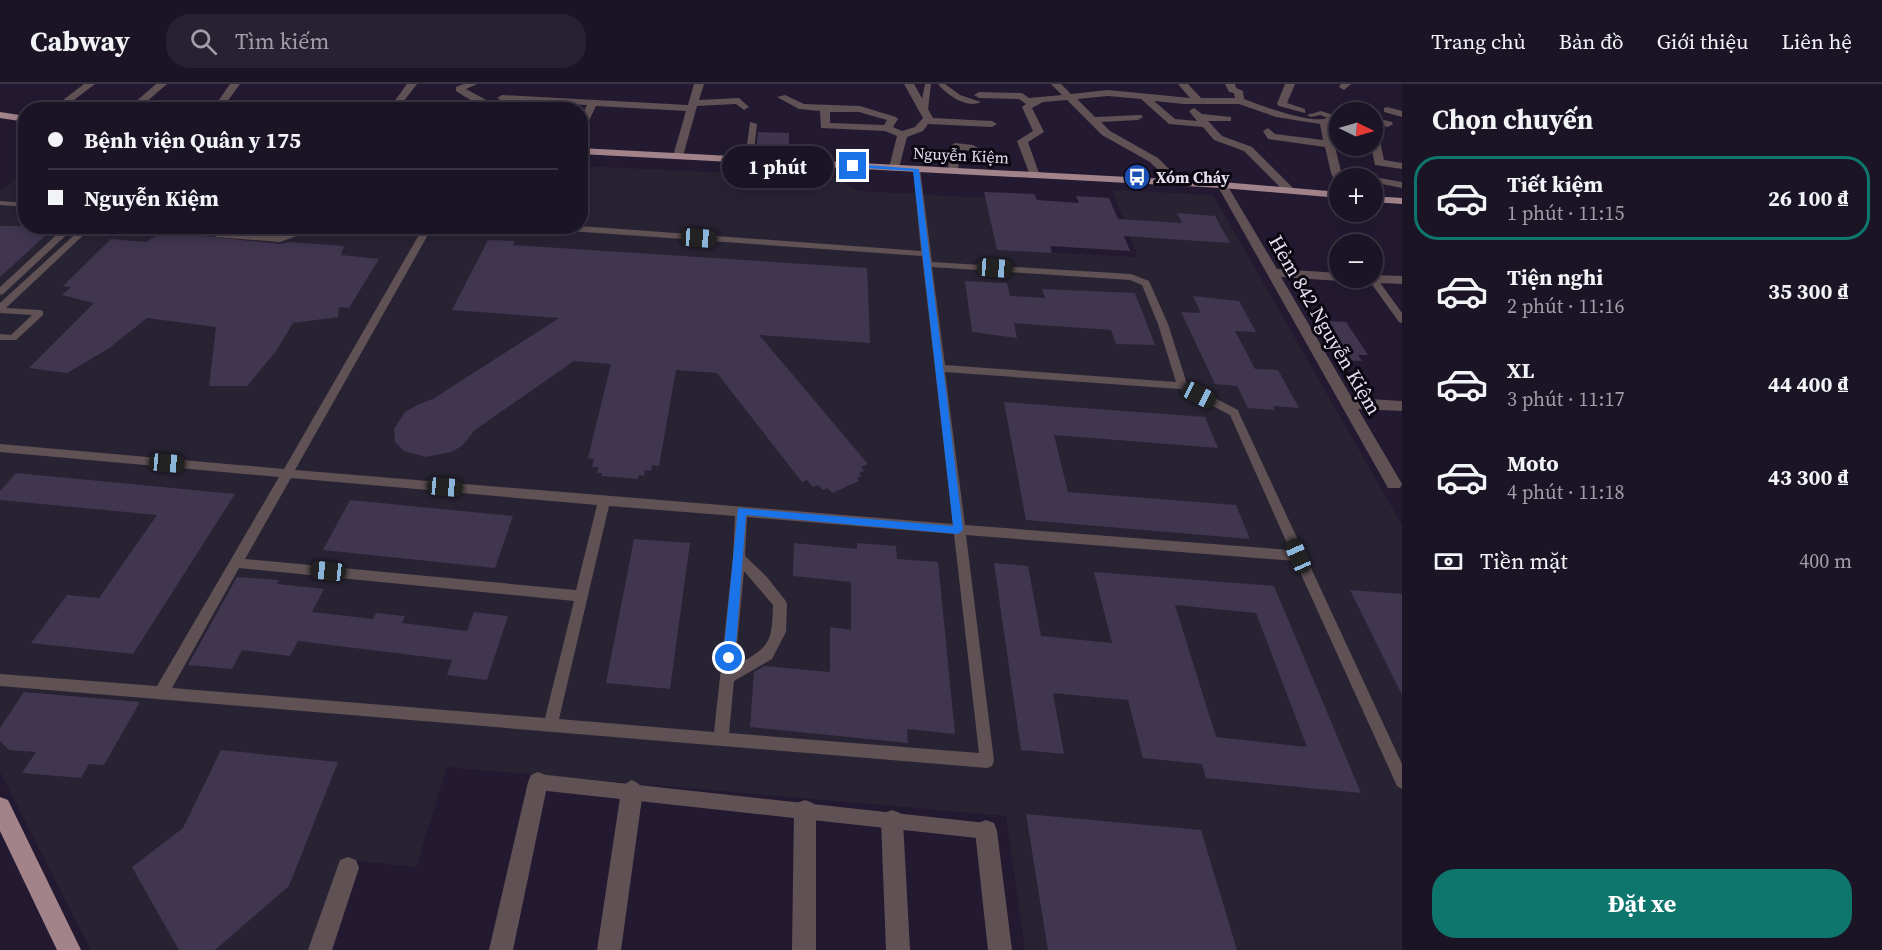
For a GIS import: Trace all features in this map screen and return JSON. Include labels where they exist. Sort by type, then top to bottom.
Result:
[{"type":"main road","points":[[1,121],[18,121]]},
{"type":"main road","name":"Nguyễn Kiệm","points":[[588,151],[1222,185],[1329,194]]},
{"type":"main road","points":[[1383,200],[1402,201]]},
{"type":"main road","points":[[0,808],[69,950]]},
{"type":"street","points":[[65,102],[90,84]]},
{"type":"street","points":[[140,102],[162,84]]},
{"type":"street","points":[[222,102],[235,84]]},
{"type":"street","points":[[398,102],[412,84]]},
{"type":"street","points":[[472,84],[459,89],[482,102]]},
{"type":"street","points":[[500,102],[510,84]]},
{"type":"street","points":[[678,156],[699,84]]},
{"type":"street","points":[[909,84],[925,116]]},
{"type":"street","points":[[1056,84],[1106,133],[1154,160],[1177,183]]},
{"type":"street","points":[[1098,84],[1107,93]]},
{"type":"street","points":[[1230,84],[1232,90],[1238,91],[1240,101]]},
{"type":"street","points":[[1290,84],[1282,104],[1311,118]]},
{"type":"street","points":[[1169,89],[1185,87],[1199,113],[1218,138],[1245,148],[1290,191]]},
{"type":"street","points":[[978,98],[1022,96],[1027,101],[1107,93],[1143,96],[1199,113],[1228,118]]},
{"type":"street","points":[[1143,96],[1172,122],[1240,101],[1280,115],[1311,118],[1329,116]]},
{"type":"street","points":[[782,97],[802,107],[860,109],[893,119],[887,128]]},
{"type":"street","points":[[1035,176],[1022,141],[1039,132],[1028,107],[1040,100]]},
{"type":"street","points":[[588,103],[693,105],[739,101],[744,107]]},
{"type":"street","points":[[588,113],[593,103]]},
{"type":"street","points":[[825,109],[825,126],[887,128],[902,135],[919,129],[925,116]]},
{"type":"street","points":[[1387,110],[1402,114]]},
{"type":"street","points":[[925,116],[992,124]]},
{"type":"street","points":[[1093,120],[1138,117]]},
{"type":"street","points":[[1383,123],[1388,124]]},
{"type":"street","points":[[1268,131],[1272,137],[1329,144]]},
{"type":"street","points":[[894,168],[902,135]]},
{"type":"street","points":[[952,171],[956,146],[973,148]]},
{"type":"street","points":[[1378,156],[1379,163],[1402,166]]},
{"type":"street","points":[[1383,181],[1402,185]]},
{"type":"street","name":"Hẻm 842 Nguyễn Kiệm","points":[[1222,185],[1394,484]]},
{"type":"street","points":[[1274,273],[1329,276]]},
{"type":"street","points":[[1383,279],[1402,280]]},
{"type":"street","points":[[1348,403],[1402,406]]},
{"type":"street","points":[[501,950],[538,783]]},
{"type":"street","points":[[609,950],[632,791]]},
{"type":"street","points":[[804,950],[805,811]]},
{"type":"street","points":[[892,821],[898,950]]},
{"type":"street","points":[[986,831],[1000,950]]},
{"type":"street","points":[[320,950],[348,868]]},
{"type":"lane","points":[[925,116],[928,84]]},
{"type":"lane","points":[[941,84],[945,90],[966,101],[978,98]]},
{"type":"lane","points":[[749,160],[753,124]]},
{"type":"lane","points":[[0,680],[987,761],[916,169]]},
{"type":"lane","points":[[0,203],[18,204]]},
{"type":"lane","points":[[588,230],[1131,277],[1146,283],[1163,324],[1182,386]]},
{"type":"lane","points":[[0,292],[63,234]]},
{"type":"lane","points":[[0,309],[80,234]]},
{"type":"lane","points":[[216,234],[280,238],[293,234]]},
{"type":"lane","points":[[161,693],[424,234]]},
{"type":"lane","points":[[1379,288],[1402,320]]},
{"type":"lane","points":[[0,309],[40,313],[13,339],[0,338]]},
{"type":"lane","points":[[939,368],[1182,386],[1234,413],[1402,781]]},
{"type":"lane","points":[[0,448],[604,501],[1298,556]]},
{"type":"lane","points":[[551,724],[604,501]]},
{"type":"lane","points":[[721,739],[739,558],[741,511]]},
{"type":"lane","points":[[727,678],[767,655],[779,632],[780,604],[739,558]]},
{"type":"lane","points":[[236,562],[582,596]]},
{"type":"lane","points":[[538,783],[632,791],[986,831]]},
{"type":"shaded area","points":[[588,166],[837,178],[858,191],[986,198],[997,250],[1138,257],[1112,190],[1213,195],[1402,525],[1402,950],[1025,950],[1006,816],[447,767],[416,867],[341,859],[308,950],[91,950],[0,772],[0,191],[18,176],[18,234],[588,234]]},
{"type":"building","points":[[758,132],[789,133],[789,152],[756,151]]},
{"type":"building","points":[[984,192],[1034,194],[1037,200],[1079,203],[1076,196],[1109,198],[1118,219],[1182,223],[1177,213],[1215,216],[1230,243],[1124,236],[1130,251],[1050,246],[1052,253],[997,250]]},
{"type":"building","points":[[0,226],[18,226],[18,234],[47,234],[0,277]]},
{"type":"building","points":[[160,234],[182,234],[280,244],[288,242],[344,246],[341,255],[379,259],[349,308],[339,307],[338,317],[293,323],[276,351],[247,386],[209,386],[216,327],[147,318],[108,349],[67,373],[29,368],[94,303],[62,295],[71,287],[63,286],[111,239],[146,242]]},
{"type":"building","points":[[488,240],[515,241],[513,245],[867,268],[870,343],[759,335],[868,464],[861,467],[864,471],[859,473],[861,476],[857,478],[859,481],[832,493],[828,488],[823,490],[818,485],[813,487],[807,480],[802,482],[717,373],[676,370],[659,466],[652,465],[651,471],[645,470],[644,476],[639,475],[638,479],[602,476],[602,473],[597,473],[599,467],[592,467],[594,459],[588,458],[611,364],[574,361],[475,430],[462,446],[451,452],[426,457],[404,451],[395,442],[394,429],[405,412],[433,399],[559,318],[452,310]]},
{"type":"building","points":[[965,281],[1007,283],[1010,296],[1045,298],[1042,289],[1135,293],[1155,345],[1116,344],[1111,330],[1014,323],[1017,338],[972,332]]},
{"type":"building","points":[[1193,296],[1239,301],[1256,332],[1235,331],[1255,369],[1278,370],[1299,408],[1273,406],[1275,410],[1248,408],[1237,386],[1215,384],[1181,312],[1201,313]]},
{"type":"building","points":[[1312,320],[1346,322],[1368,355],[1358,355],[1362,361],[1337,360]]},
{"type":"building","points":[[1004,402],[1205,417],[1218,448],[1054,435],[1068,492],[1236,505],[1250,539],[1026,520]]},
{"type":"building","points":[[16,473],[235,494],[133,654],[31,643],[67,595],[99,598],[157,515],[0,500],[0,491]]},
{"type":"building","points":[[350,500],[513,516],[495,568],[323,550]]},
{"type":"building","points":[[634,539],[690,543],[670,689],[606,683]]},
{"type":"building","points":[[794,543],[857,549],[857,543],[896,546],[897,559],[938,562],[955,734],[907,729],[908,743],[750,727],[754,672],[764,666],[830,672],[830,627],[851,630],[851,582],[793,576]]},
{"type":"building","points":[[994,563],[1028,566],[1041,636],[1112,643],[1094,572],[1274,586],[1361,793],[1206,778],[1202,764],[1143,758],[1128,700],[1053,693],[1064,754],[1021,750]],"holes":[[[1175,605],[1256,613],[1307,747],[1216,737]]]},
{"type":"building","points":[[237,577],[279,580],[277,584],[324,589],[312,612],[373,619],[376,613],[405,616],[402,623],[467,631],[474,612],[508,616],[487,680],[447,675],[452,660],[298,641],[290,656],[242,650],[232,669],[188,665]]},
{"type":"building","points":[[1350,590],[1402,594],[1402,695]]},
{"type":"building","points":[[24,692],[140,702],[104,765],[89,764],[81,778],[22,773],[36,752],[9,750],[0,741],[0,728]]},
{"type":"building","points":[[221,750],[338,762],[289,886],[215,950],[179,950],[132,867],[183,828]]},
{"type":"building","points":[[1026,814],[1201,830],[1237,950],[1048,950]]},
{"type":"place","name":"Xóm Cháy","points":[[1137,177]]},
{"type":"route","points":[[729,658],[739,558],[741,511],[958,530],[916,169],[853,166]]}]
